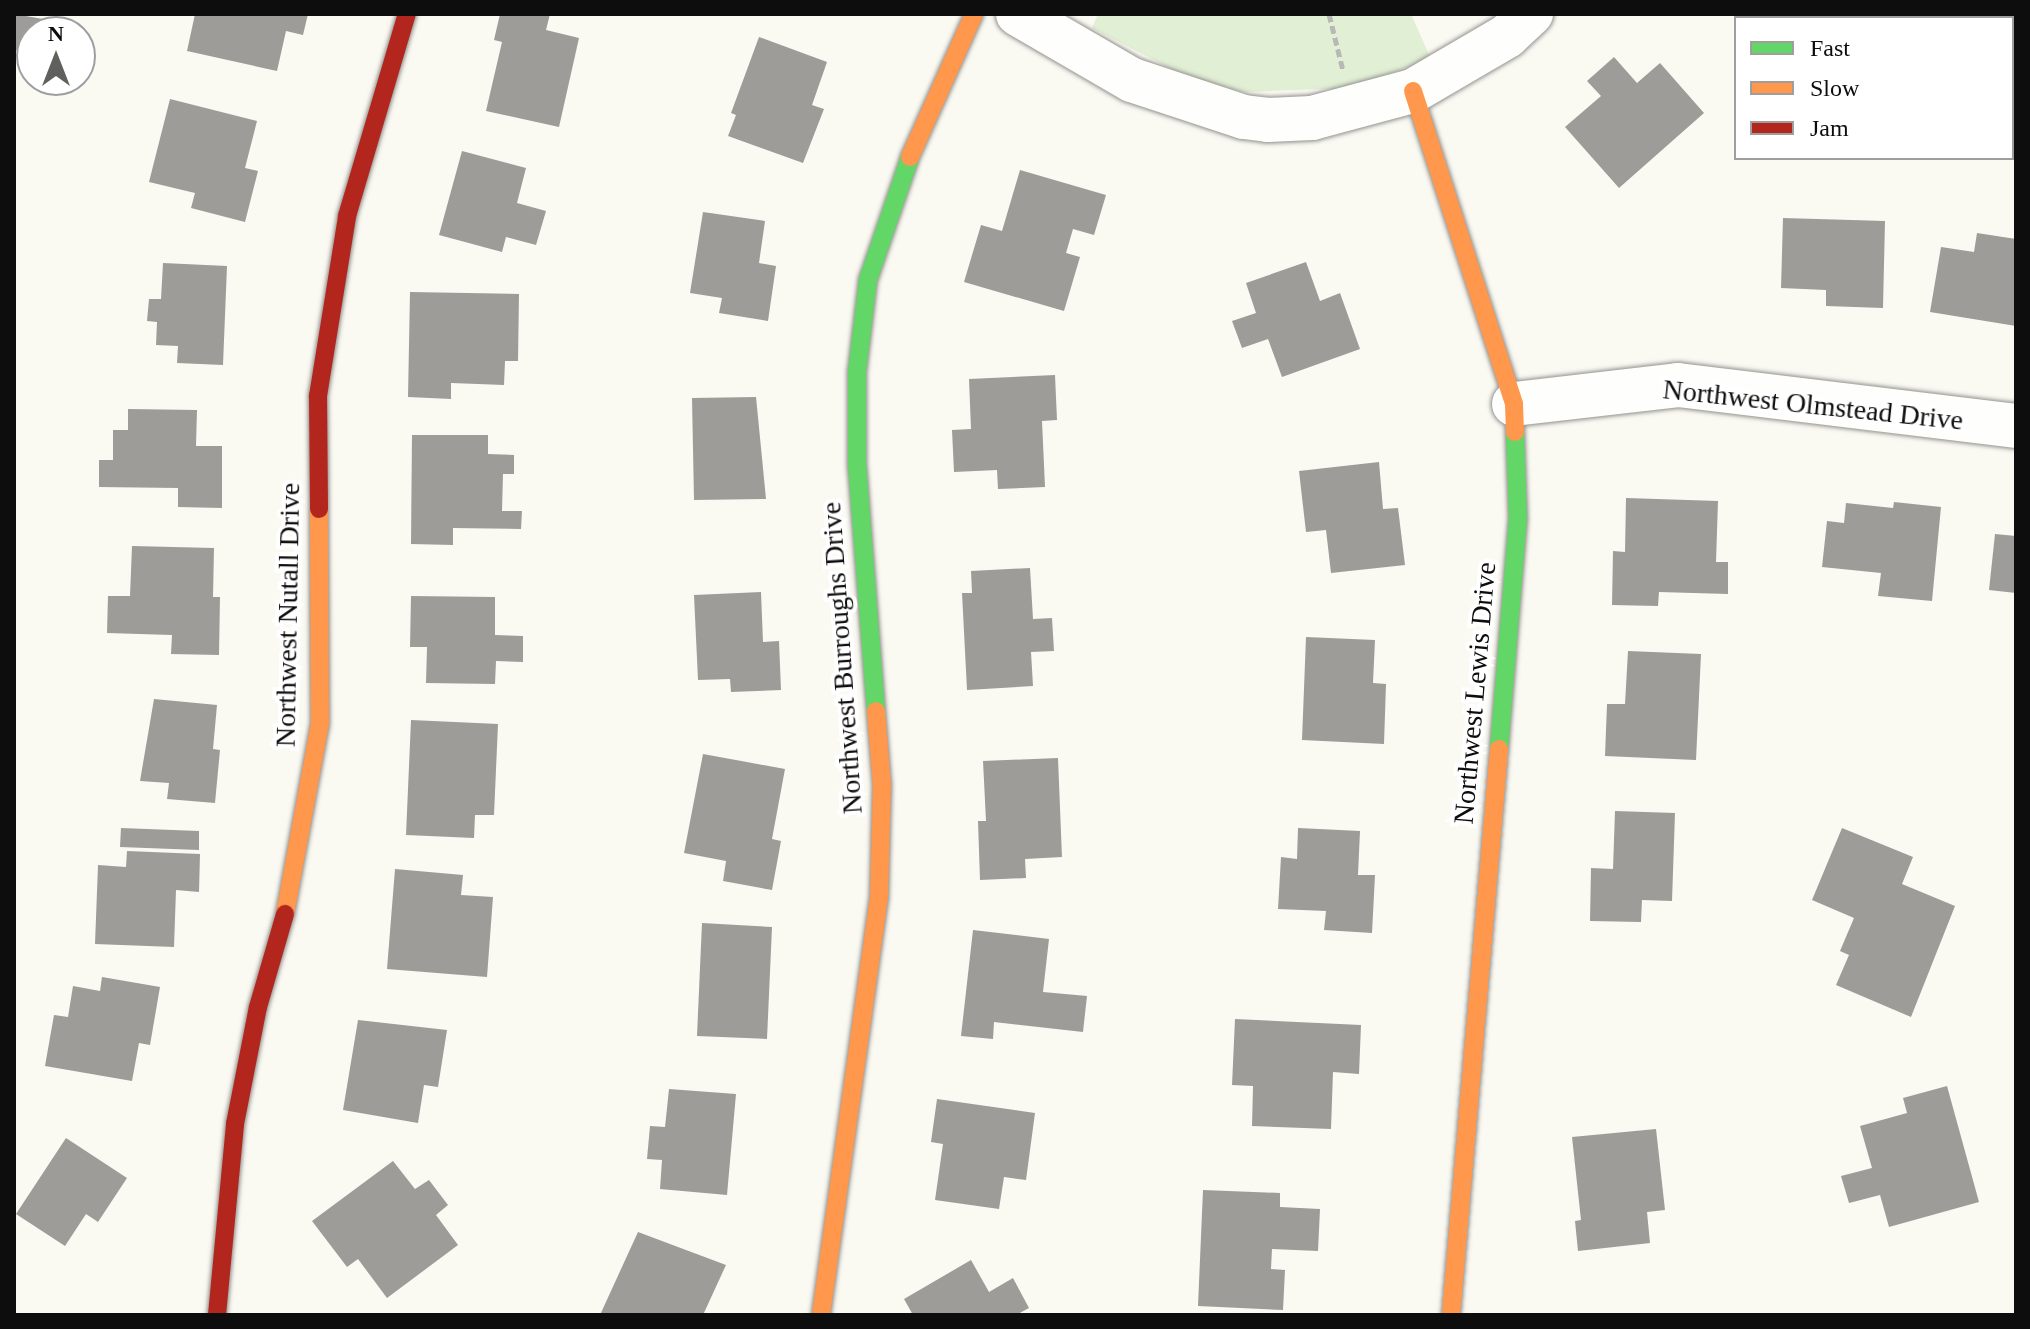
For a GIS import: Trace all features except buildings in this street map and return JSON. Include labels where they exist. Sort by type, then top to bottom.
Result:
[{"type":"street","name":"Northwest Nutall Drive","points":[[217,1315],[235,1124],[258,1007],[294,884],[320,724],[318,396],[329,319],[347,216],[407,14]]},
{"type":"street","name":"Northwest Burroughs Drive","points":[[821,1315],[879,898],[882,786],[857,466],[857,372],[868,280],[893,194],[974,14]]},
{"type":"street","points":[[1018,14],[1132,80],[1244,117],[1312,118],[1413,91],[1507,36],[1531,14]]},
{"type":"street","name":"Northwest Lewis Drive","points":[[1413,91],[1514,404],[1518,519],[1451,1315]]},
{"type":"street","name":"Northwest Olmstead Drive","points":[[1514,404],[1678,385],[2016,426]]},
{"type":"path","points":[[1329,14],[1344,75]]},
{"type":"green space","points":[[1098,14],[1411,14],[1431,59],[1349,88],[1246,92],[1193,80],[1092,28]]},
{"type":"traffic: fast","points":[[876,711],[857,466],[857,372],[868,280],[910,157]]},
{"type":"traffic: fast","points":[[1499,749],[1518,519],[1515,432]]},
{"type":"traffic: slow","points":[[910,157],[974,14]]},
{"type":"traffic: slow","points":[[1413,91],[1514,404],[1515,432]]},
{"type":"traffic: slow","points":[[285,914],[320,724],[319,509]]},
{"type":"traffic: slow","points":[[821,1315],[879,898],[882,786],[876,711]]},
{"type":"traffic: slow","points":[[1451,1315],[1499,749]]},
{"type":"traffic: jam","points":[[319,509],[318,396],[347,216],[407,14]]},
{"type":"traffic: jam","points":[[217,1315],[235,1124],[258,1007],[285,914]]}]
